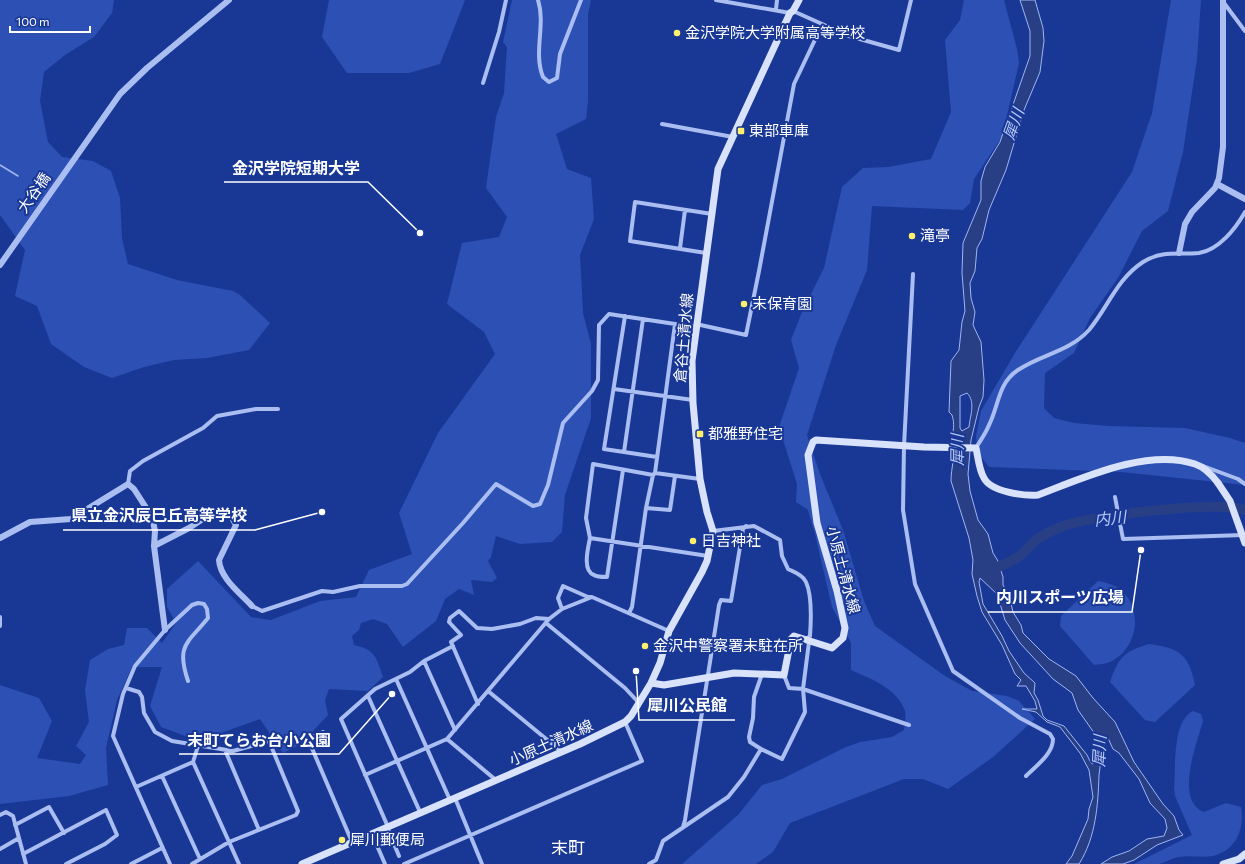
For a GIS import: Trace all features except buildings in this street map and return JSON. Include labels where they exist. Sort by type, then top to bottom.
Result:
[{"type":"main road","name":"倉谷土清水線","points":[[651,683],[660,663],[669,631],[702,572],[708,556],[713,531],[707,512],[700,479],[693,400],[692,361],[718,170],[799,0]]},
{"type":"main road","name":"小原土清水線","points":[[784,675],[791,639],[794,636],[832,648],[843,638],[845,628],[837,591],[817,523],[808,455],[813,442],[820,439],[904,446],[975,448]]},
{"type":"main road","points":[[975,448],[984,478],[989,484],[996,488],[1023,496],[1038,495],[1089,476],[1126,465],[1160,459],[1180,461],[1196,465],[1211,474],[1230,501],[1245,543]]},
{"type":"main road","points":[[651,683],[664,685],[734,674],[762,673],[784,675]]},
{"type":"main road","name":"小原土清水線","points":[[302,864],[420,812],[563,753],[625,722],[639,704],[651,683]]},
{"type":"main road","points":[[1223,864],[1239,859],[1245,854]]},
{"type":"street","name":"大谷橋","points":[[0,265],[120,94],[147,68],[229,0]]},
{"type":"street","points":[[483,83],[499,32],[506,0]]},
{"type":"street","points":[[538,0],[541,16],[538,46],[540,68],[543,78],[549,82],[557,78],[559,74],[560,54],[580,0]]},
{"type":"street","points":[[716,0],[792,12],[849,36],[899,50],[911,0]]},
{"type":"street","points":[[776,9],[777,0]]},
{"type":"street","points":[[1223,1],[1245,31]]},
{"type":"street","points":[[1179,253],[1185,224],[1192,212],[1217,184],[1223,147],[1223,1]]},
{"type":"street","points":[[154,546],[189,528],[209,515],[222,511],[230,514],[236,525],[219,560],[221,573],[252,606],[262,611],[322,592],[333,592],[360,586],[402,586],[407,584],[463,523],[496,484],[533,506],[540,504],[548,485],[563,423],[592,391],[598,380],[599,325],[609,314],[696,326],[746,335],[794,84],[822,25]]},
{"type":"street","points":[[662,124],[733,137]]},
{"type":"street","points":[[1217,184],[1245,199]]},
{"type":"street","points":[[706,253],[630,241],[635,202],[712,214]]},
{"type":"street","points":[[680,248],[685,210]]},
{"type":"street","points":[[975,448],[990,424],[1001,388],[1008,378],[1018,370],[1031,363],[1059,352],[1077,342],[1089,329],[1129,272],[1153,257],[1168,253],[1200,253],[1209,249],[1225,238],[1237,225],[1245,212]]},
{"type":"street","points":[[913,274],[904,446],[903,510],[915,584],[953,671],[1020,718],[1050,734],[1053,739],[1052,748],[1026,776]]},
{"type":"street","points":[[625,316],[604,449],[657,457]]},
{"type":"street","points":[[624,452],[643,319]]},
{"type":"street","points":[[629,613],[632,607],[646,508],[657,457],[675,324]]},
{"type":"street","points":[[614,388],[693,400]]},
{"type":"street","points":[[0,538],[30,522],[71,519],[128,484],[130,471],[143,461],[197,431],[217,416],[256,409],[278,409]]},
{"type":"street","points":[[623,470],[607,577],[593,575],[588,570],[587,557],[590,538],[586,518],[593,464],[623,470],[700,479]]},
{"type":"street","points":[[1196,465],[1208,467],[1245,484]]},
{"type":"street","points":[[646,508],[670,510],[675,476]]},
{"type":"street","points":[[128,484],[134,489],[152,517],[155,531],[154,546],[165,630]]},
{"type":"street","points":[[1115,497],[1123,539],[1245,535]]},
{"type":"street","points":[[682,827],[685,820],[719,604],[721,600],[732,601],[743,529],[746,526]]},
{"type":"street","points":[[713,531],[754,526],[780,540],[782,556],[788,569],[800,575],[806,581],[811,613],[810,636],[807,641],[803,689],[805,712],[782,759],[750,742],[749,737],[753,718],[754,697],[762,673]]},
{"type":"street","points":[[590,538],[708,556]]},
{"type":"street","points":[[562,609],[558,598],[563,586],[588,597],[592,597],[669,631]]},
{"type":"street","points":[[365,775],[447,739],[547,621],[562,609],[592,597]]},
{"type":"street","points":[[170,864],[113,736],[123,694],[135,666],[165,630],[192,605],[198,603],[204,604],[207,610],[208,618],[184,645],[182,664],[188,681]]},
{"type":"street","points":[[478,704],[451,642],[461,635],[449,622],[450,618],[459,611],[477,628],[492,628],[520,624],[542,617],[625,688],[639,704]]},
{"type":"street","points":[[0,617],[0,626]]},
{"type":"street","points":[[399,856],[341,719],[375,689],[410,672],[424,661],[453,646]]},
{"type":"street","points":[[424,661],[455,730]]},
{"type":"street","points":[[784,675],[789,688],[803,689],[909,725]]},
{"type":"street","points":[[396,679],[482,864]]},
{"type":"street","points":[[126,688],[139,692],[142,696],[144,713],[155,732],[172,741],[234,752],[269,742],[274,750],[298,811],[296,814],[229,842],[192,864]]},
{"type":"street","points":[[488,691],[563,753]]},
{"type":"street","points":[[368,696],[420,812]]},
{"type":"street","points":[[404,864],[642,761],[625,722]]},
{"type":"street","points":[[322,732],[308,739],[352,842]]},
{"type":"street","points":[[447,739],[497,781]]},
{"type":"street","points":[[198,746],[193,762],[239,864]]},
{"type":"street","points":[[649,864],[656,860],[663,841],[728,797],[744,777],[761,749]]},
{"type":"street","points":[[225,750],[259,830]]},
{"type":"street","points":[[136,787],[193,762]]},
{"type":"street","points":[[162,776],[200,859]]},
{"type":"street","points":[[15,825],[50,807],[64,833]]},
{"type":"street","points":[[23,854],[106,810],[117,835],[105,844],[66,864]]},
{"type":"street","points":[[0,815],[6,812],[13,816],[26,864]]},
{"type":"street","points":[[372,833],[385,864]]},
{"type":"street","points":[[0,849],[19,838]]},
{"type":"street","points":[[131,864],[162,848]]},
{"type":"shaded area","points":[[0,0],[114,0],[112,13],[94,37],[65,55],[44,72],[40,101],[48,142],[62,157],[93,161],[111,171],[120,198],[122,238],[128,264],[177,280],[233,291],[240,295],[270,323],[249,350],[207,358],[174,360],[144,367],[112,378],[84,367],[51,344],[37,306],[15,296],[25,250],[0,215]]},
{"type":"shaded area","points":[[329,0],[465,0],[440,64],[409,73],[347,73],[322,37]]},
{"type":"shaded area","points":[[512,0],[591,0],[588,14],[588,102],[586,119],[556,134],[567,169],[591,178],[594,219],[580,255],[583,313],[591,344],[591,418],[565,495],[562,532],[552,542],[520,544],[496,536],[491,557],[488,561],[497,578],[492,582],[471,580],[474,595],[459,589],[445,599],[436,621],[403,647],[387,624],[373,619],[361,623],[359,630],[352,636],[354,645],[367,649],[374,655],[377,659],[383,677],[368,691],[329,689],[325,700],[328,715],[301,744],[283,753],[260,719],[221,733],[188,737],[161,727],[150,706],[162,667],[132,667],[117,700],[106,748],[108,785],[69,796],[0,804],[0,685],[39,698],[52,721],[37,758],[80,764],[86,755],[76,746],[89,722],[85,690],[90,660],[108,649],[124,645],[127,628],[147,628],[162,643],[176,623],[167,607],[167,589],[198,561],[251,617],[271,620],[320,601],[356,597],[369,570],[412,554],[399,513],[438,433],[495,354],[484,332],[447,304],[462,243],[499,237],[507,217],[486,188],[496,117],[504,93],[507,47],[503,42]]},
{"type":"shaded area","points":[[964,0],[1004,0],[1017,49],[1019,63],[1002,137],[974,179],[970,203],[963,210],[872,206],[867,270],[836,345],[807,435],[820,474],[843,530],[864,601],[875,626],[945,676],[972,691],[1007,696],[1019,701],[1035,719],[993,757],[948,789],[923,779],[904,779],[790,823],[773,852],[756,864],[682,864],[738,815],[762,785],[782,779],[846,747],[860,742],[892,737],[904,730],[905,711],[896,696],[882,685],[851,670],[851,643],[832,607],[808,510],[796,502],[797,484],[779,427],[799,368],[791,340],[802,312],[824,268],[842,187],[863,168],[888,167],[931,159],[951,112],[945,40],[960,20]]},
{"type":"shaded area","points":[[1171,0],[1201,0],[1197,59],[1183,152],[1168,211],[1142,231],[1118,278],[1090,318],[1074,353],[1045,373],[1044,408],[1054,418],[1074,423],[1108,426],[1185,428],[1230,438],[1245,443],[1245,485],[1121,472],[989,467],[978,453],[976,436],[981,411],[1015,353],[1132,172],[1152,113]]},
{"type":"shaded area","points":[[1098,581],[1112,585],[1123,592],[1130,601],[1135,620],[1131,640],[1126,649],[1110,662],[1094,665],[1060,626],[1061,616]]},
{"type":"shaded area","points":[[1149,644],[1168,648],[1181,654],[1190,666],[1195,685],[1155,722],[1145,720],[1110,682],[1119,661],[1123,657],[1133,650]]},
{"type":"shaded area","points":[[1193,711],[1201,714],[1203,721],[1190,771],[1190,796],[1195,806],[1204,812],[1226,803],[1241,807],[1242,816],[1240,831],[1233,844],[1221,853],[1213,856],[1183,856],[1159,864],[1134,864],[1192,835],[1175,796],[1174,788],[1175,757],[1178,734],[1181,724],[1186,716]]},
{"type":"water","name":"犀川","points":[[1020,0],[1035,0],[1043,28],[1044,41],[1040,72],[1024,110],[1006,170],[989,210],[982,239],[977,248],[975,271],[970,283],[971,298],[975,312],[973,325],[981,342],[984,380],[983,397],[971,440],[968,474],[970,491],[978,520],[988,534],[993,553],[998,561],[1003,577],[1003,585],[1009,595],[1013,612],[1021,625],[1023,633],[1049,659],[1076,676],[1093,698],[1115,722],[1134,762],[1163,804],[1174,816],[1179,830],[1183,835],[1157,845],[1134,860],[1123,864],[1101,864],[1112,857],[1129,851],[1147,839],[1164,836],[1167,828],[1165,819],[1150,803],[1139,779],[1119,753],[1113,749],[1107,736],[1105,738],[1100,770],[1093,832],[1085,854],[1079,864],[1066,864],[1072,856],[1088,819],[1089,809],[1093,797],[1089,770],[1080,753],[1060,727],[1047,722],[1036,712],[1022,709],[1037,709],[1035,701],[1026,686],[1017,686],[1021,680],[1015,674],[1002,645],[982,612],[972,574],[973,560],[969,538],[951,481],[954,424],[952,415],[949,412],[951,361],[959,350],[962,322],[965,311],[962,273],[963,243],[981,200],[981,181],[985,167],[1000,142],[1030,56],[1030,31]],"holes":[[[967,393],[970,397],[972,405],[971,414],[969,427],[962,431],[960,428],[960,396]],[[980,578],[997,594],[1005,620],[1020,643],[1053,679],[1072,693],[1078,710],[1097,737],[1098,746],[1093,764],[1064,726],[1047,720],[1043,716],[1034,693],[1035,683],[1024,673],[1009,651],[983,604],[979,582]]]},
{"type":"waterway","points":[[0,165],[18,176]]},
{"type":"waterway","name":"内川","points":[[988,571],[1018,557],[1036,540],[1046,534],[1063,526],[1078,522],[1155,510],[1210,507],[1231,507],[1245,510]]},
{"type":"place","name":"金沢学院大学附属高等学校","points":[[677,33]]},
{"type":"place","name":"東部車庫","points":[[741,131]]},
{"type":"place","name":"金沢学院短期大学","points":[[420,233]]},
{"type":"place","name":"滝亭","points":[[912,236]]},
{"type":"place","name":"末保育園","points":[[744,304]]},
{"type":"place","name":"都雅野住宅","points":[[700,434]]},
{"type":"place","name":"県立金沢辰巳丘高等学校","points":[[322,512]]},
{"type":"place","name":"日吉神社","points":[[693,541]]},
{"type":"place","name":"内川スポーツ広場","points":[[1141,550]]},
{"type":"place","name":"金沢中警察署末駐在所","points":[[645,646]]},
{"type":"place","name":"犀川公民館","points":[[636,671]]},
{"type":"place","name":"末町てらお台小公園","points":[[392,694]]},
{"type":"place","name":"犀川郵便局","points":[[342,840]]},
{"type":"district","name":"末町","points":[[568,848]]}]
